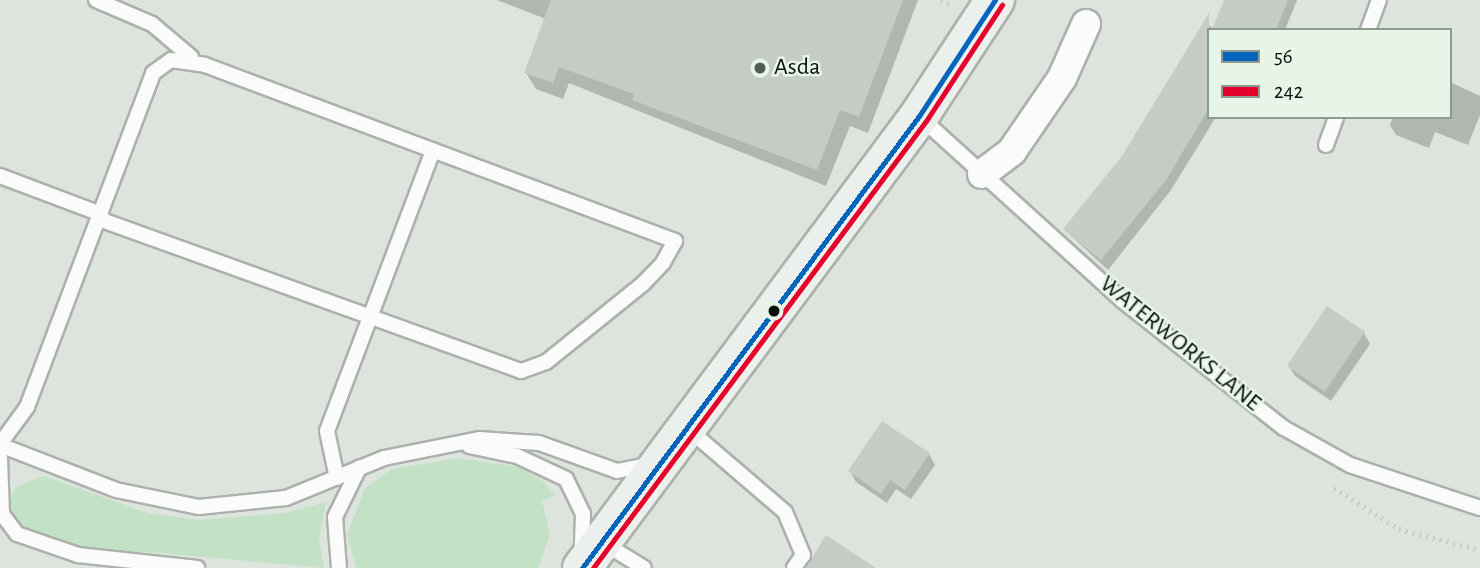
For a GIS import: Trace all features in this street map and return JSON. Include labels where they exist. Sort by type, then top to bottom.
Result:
[{"type":"main road","points":[[586,559],[919,116],[995,0]]},
{"type":"street","points":[[982,174],[1012,151],[1062,79],[1086,24]]},
{"type":"lane","points":[[96,0],[152,24],[181,52],[211,67]]},
{"type":"lane","points":[[1369,28],[1379,0]]},
{"type":"lane","points":[[0,176],[100,217],[507,369],[532,370],[644,283],[663,263],[675,241],[211,67],[177,58],[153,73],[100,217],[27,407],[0,444],[116,490],[180,505],[273,501],[337,478],[359,467],[447,442],[514,439],[617,471],[644,467],[680,436],[785,512],[803,555],[794,568]]},
{"type":"lane","name":"WATERWORKS LANE","points":[[919,116],[1123,301],[1284,428],[1350,465],[1480,508]]},
{"type":"lane","points":[[1326,145],[1335,119]]},
{"type":"lane","points":[[337,478],[327,431],[433,150]]},
{"type":"lane","points":[[447,442],[517,456],[566,479],[583,514],[586,559],[644,568]]},
{"type":"lane","points":[[0,457],[2,514],[17,534],[78,555],[197,568]]},
{"type":"lane","points":[[339,568],[335,517],[359,467]]},
{"type":"green space","points":[[458,458],[518,467],[544,482],[555,496],[542,501],[550,535],[538,568],[356,568],[347,535],[365,488],[392,469]]},
{"type":"green space","points":[[44,476],[148,513],[199,520],[285,513],[326,502],[319,539],[324,568],[147,552],[34,550],[12,536],[8,507],[15,487]]},
{"type":"building","name":"Asda","points":[[551,0],[903,0],[859,117],[840,110],[817,170],[632,100],[634,94],[559,67],[553,83],[524,73]]},
{"type":"building","points":[[1224,0],[1288,0],[1277,28],[1213,28]]},
{"type":"building","points":[[1209,13],[1207,111],[1166,180],[1101,260],[1063,229],[1122,156]]},
{"type":"building","points":[[1327,306],[1365,332],[1325,391],[1287,366]]},
{"type":"building","points":[[882,421],[930,453],[905,490],[890,480],[881,494],[848,471]]},
{"type":"building","points":[[826,535],[876,568],[806,568]]},
{"type":"transit line","name":"56","points":[[582,568],[919,116],[995,0]]},
{"type":"transit line","name":"242","points":[[593,568],[926,121],[1002,5]]},
{"type":"place","name":"Asda","points":[[760,68]]}]
